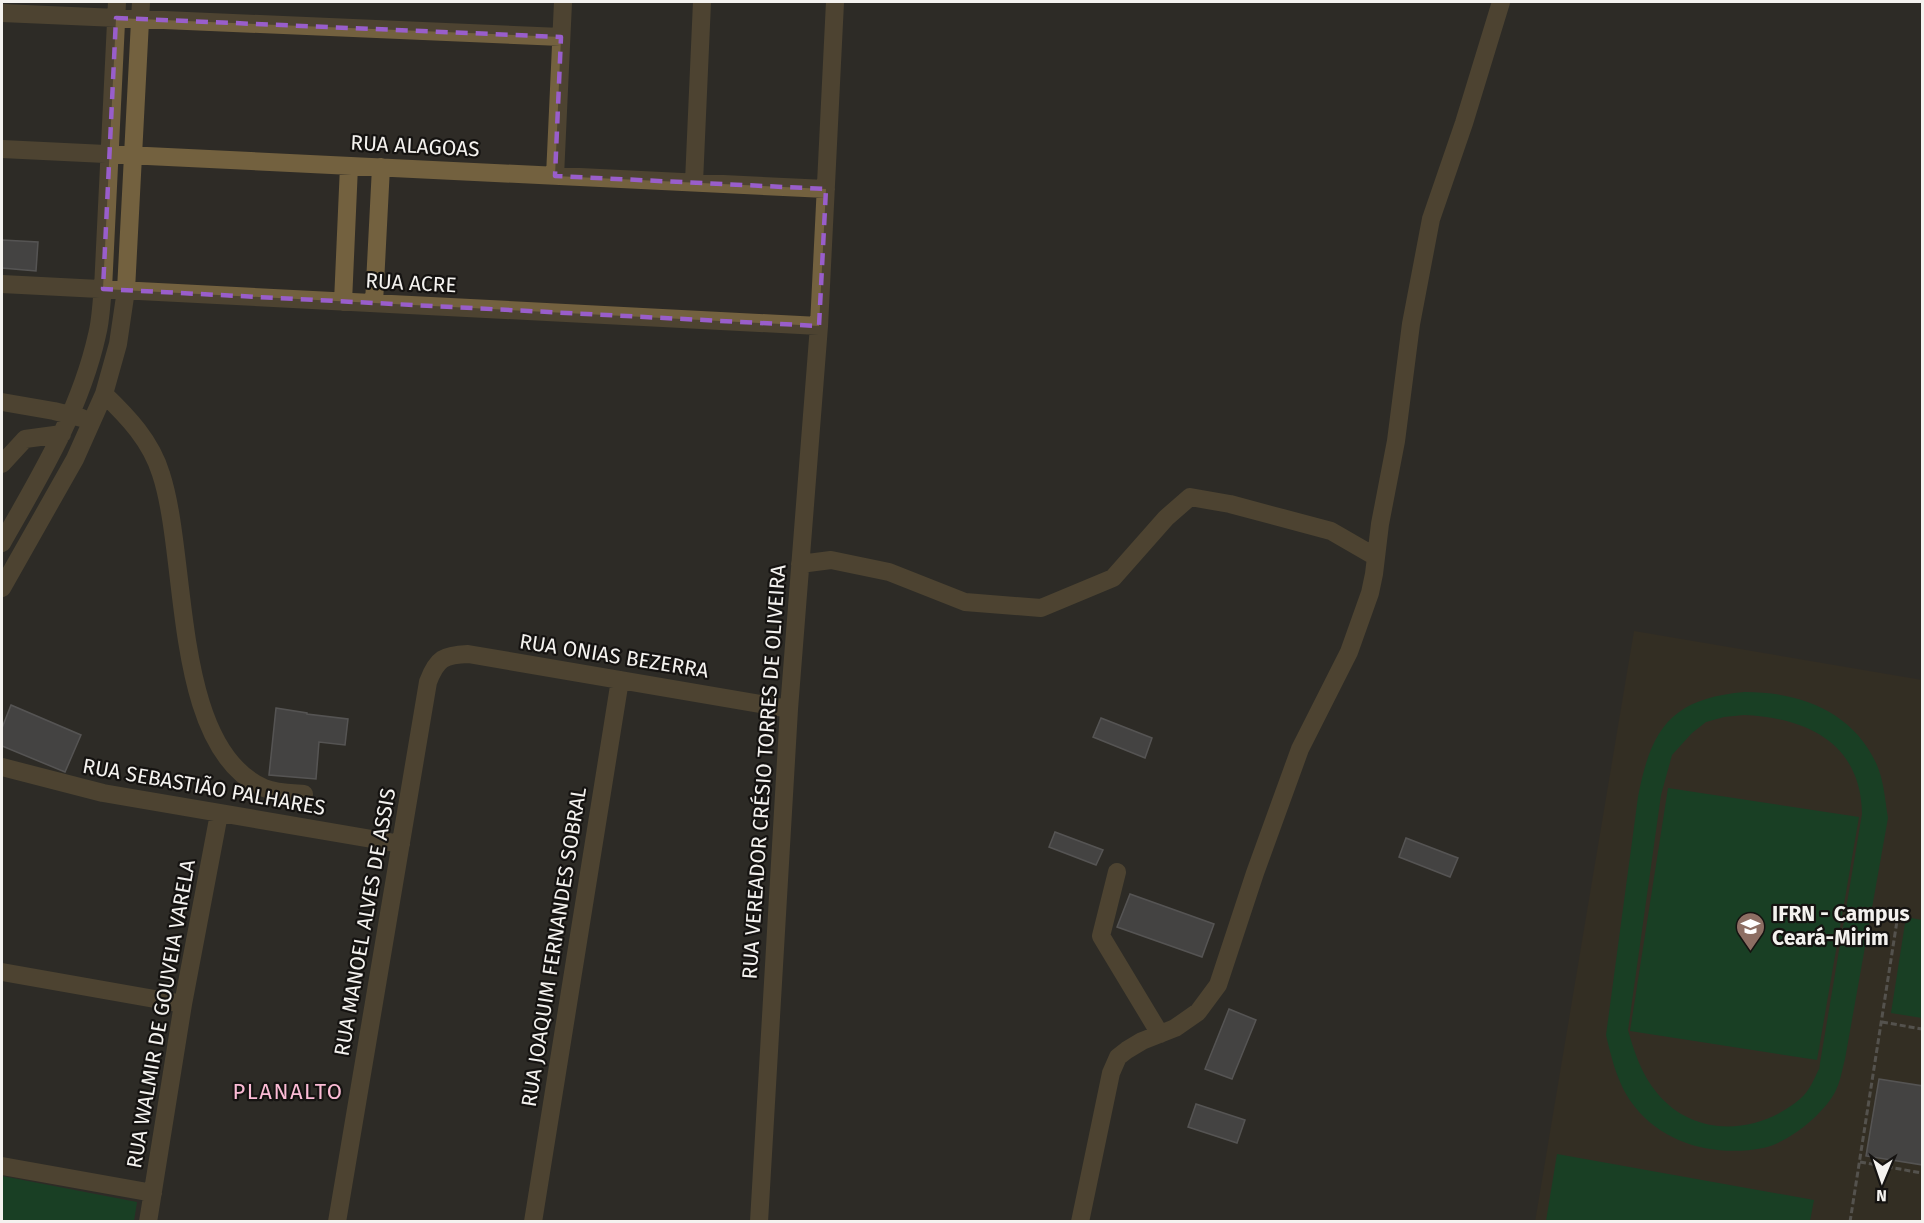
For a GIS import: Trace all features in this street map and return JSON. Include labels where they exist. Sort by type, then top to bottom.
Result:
[{"type":"street","points":[[555,176],[563,2]]},
{"type":"street","points":[[694,182],[702,2]]},
{"type":"street","name":"RUA VEREADOR CRÉSIO TORRES DE OLIVEIRA","points":[[759,1221],[789,709],[819,326],[835,2]]},
{"type":"street","points":[[1080,1221],[1111,1072],[1118,1057],[1127,1050],[1142,1041],[1176,1028],[1198,1012],[1218,985],[1255,873],[1300,749],[1349,652],[1370,593],[1396,441],[1411,324],[1431,219],[1464,123],[1501,2]]},
{"type":"street","points":[[2,543],[71,415],[98,334],[103,289],[117,10]]},
{"type":"street","points":[[2,12],[140,10],[561,37]]},
{"type":"street","points":[[2,588],[75,459],[93,422],[104,394],[118,344],[126,290],[140,10]]},
{"type":"street","name":"RUA ALAGOAS","points":[[2,149],[826,189]]},
{"type":"street","points":[[343,302],[349,166]]},
{"type":"street","points":[[374,303],[381,167]]},
{"type":"street","name":"RUA ACRE","points":[[2,284],[819,326]]},
{"type":"street","points":[[104,394],[145,438],[161,474],[174,534],[193,676],[206,720],[226,757],[245,777],[265,788],[282,793],[304,794]]},
{"type":"street","points":[[2,402],[71,415],[93,422]]},
{"type":"street","points":[[2,464],[25,440],[62,434]]},
{"type":"street","points":[[800,564],[831,560],[889,572],[965,602],[1041,608],[1113,578],[1166,518],[1190,497],[1230,504],[1331,531],[1376,557]]},
{"type":"street","name":"RUA ONIAS BEZERRA","points":[[434,666],[440,660],[452,655],[468,654],[789,709]]},
{"type":"street","name":"RUA MANOEL ALVES DE ASSIS","points":[[337,1221],[428,682],[434,666]]},
{"type":"street","name":"RUA JOAQUIM FERNANDES SOBRAL","points":[[534,1221],[620,680]]},
{"type":"street","name":"RUA SEBASTIÃO PALHARES","points":[[2,767],[103,793],[401,844]]},
{"type":"street","name":"RUA WALMIR DE GOUVEIA VARELA","points":[[148,1221],[183,1004],[219,814]]},
{"type":"street","points":[[1117,872],[1101,936],[1160,1034]]},
{"type":"street","points":[[2,972],[183,1004]]},
{"type":"street","points":[[2,1166],[153,1193]]},
{"type":"path","points":[[1850,1221],[1897,921]]},
{"type":"path","points":[[1882,1022],[1923,1029]]},
{"type":"path","points":[[1860,1162],[1923,1173]]},
{"type":"highlighted area","points":[[116,18],[561,37],[555,176],[826,189],[819,326],[103,289]]},
{"type":"shaded area","name":"IFRN - Campus Ceará-Mirim","points":[[1634,631],[1922,680],[1922,1221],[1535,1222]]},
{"type":"green space","points":[[1745,692],[1785,696],[1822,708],[1838,718],[1866,745],[1876,763],[1883,783],[1888,818],[1845,1059],[1836,1090],[1829,1102],[1813,1119],[1783,1140],[1763,1148],[1728,1151],[1693,1145],[1677,1139],[1661,1131],[1647,1120],[1629,1099],[1620,1082],[1606,1035],[1638,797],[1650,752],[1658,735],[1682,710],[1699,701],[1720,695]],"holes":[[[1744,715],[1767,717],[1809,729],[1826,739],[1841,752],[1852,769],[1859,789],[1862,814],[1819,1069],[1806,1093],[1800,1099],[1765,1120],[1746,1125],[1707,1124],[1689,1118],[1672,1108],[1657,1093],[1639,1063],[1628,1030],[1661,795],[1672,755],[1692,733],[1706,722]]]},
{"type":"green space","points":[[1668,788],[1859,817],[1817,1060],[1630,1031]]},
{"type":"green space","points":[[1906,917],[1922,920],[1922,1018],[1891,1013]]},
{"type":"green space","points":[[1557,1154],[1814,1200],[1810,1221],[1546,1221]]},
{"type":"green space","points":[[2,1176],[137,1202],[134,1221],[2,1221]]},
{"type":"building","points":[[2,240],[38,242],[36,271],[2,268]]},
{"type":"building","points":[[11,705],[81,735],[65,772],[2,746],[2,728]]},
{"type":"building","points":[[276,708],[348,719],[345,745],[319,742],[316,779],[269,775]]},
{"type":"building","points":[[1101,718],[1152,738],[1145,758],[1093,737]]},
{"type":"building","points":[[1055,832],[1103,850],[1096,865],[1049,847]]},
{"type":"building","points":[[1406,838],[1458,858],[1450,877],[1399,857]]},
{"type":"building","points":[[1130,894],[1214,924],[1202,957],[1117,927]]},
{"type":"building","points":[[1229,1009],[1256,1020],[1232,1079],[1205,1069]]},
{"type":"building","points":[[1879,1079],[1923,1086],[1923,1165],[1866,1156]]},
{"type":"building","points":[[1196,1104],[1245,1120],[1237,1143],[1188,1127]]},
{"type":"place","name":"IFRN - Campus Ceará-Mirim","points":[[1751,952]]},
{"type":"district","name":"PLANALTO","points":[[288,1091]]}]
